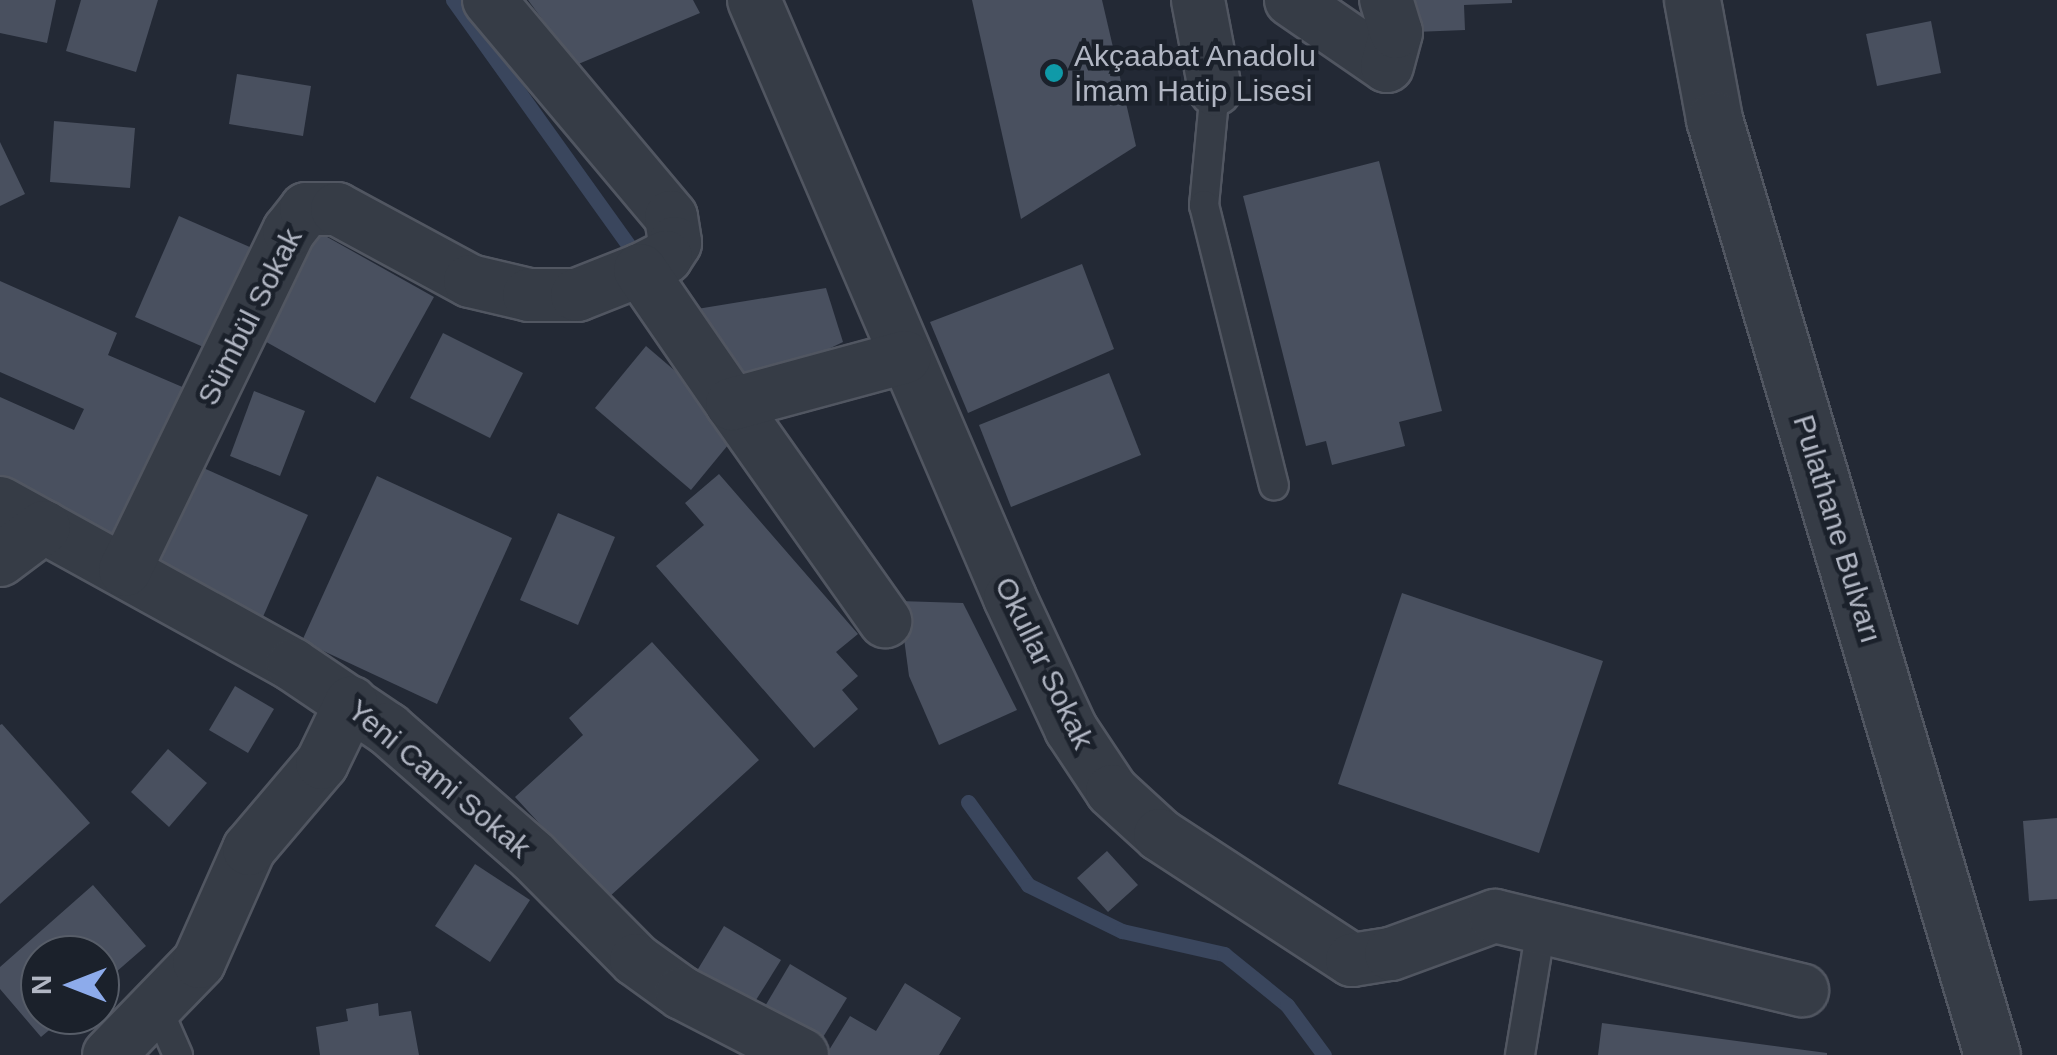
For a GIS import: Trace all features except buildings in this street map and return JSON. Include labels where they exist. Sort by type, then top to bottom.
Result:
[{"type":"street","points":[[489,0],[671,217],[675,243],[653,264],[732,404],[886,621]]},
{"type":"street","name":"Okullar Sokak","points":[[754,0],[905,356],[1071,729],[1112,790],[1160,835],[1352,960],[1405,949],[1494,916],[1802,990]]},
{"type":"street","points":[[1198,0],[1214,89]]},
{"type":"street","points":[[1290,0],[1386,66],[1396,32],[1386,0]]},
{"type":"street","name":"Pulathane Bulvarı","points":[[1692,0],[1714,119],[1992,1055]]},
{"type":"street","name":"Sümbül Sokak","points":[[125,570],[288,231],[306,209],[337,209],[470,282],[529,294],[577,294],[653,264]]},
{"type":"street","points":[[732,404],[905,356]]},
{"type":"street","points":[[0,560],[22,515]]},
{"type":"street","name":"Yeni Cami Sokak","points":[[22,515],[125,570],[351,703],[452,782],[636,960],[682,993],[802,1055]]},
{"type":"street","points":[[108,1055],[198,962],[249,850],[322,763],[351,703]]},
{"type":"lane","points":[[1214,89],[1204,205],[1274,485]]},
{"type":"lane","points":[[1520,1055],[1541,928]]},
{"type":"lane","points":[[156,1005],[178,1055]]},
{"type":"waterway","points":[[453,0],[640,261]]},
{"type":"waterway","points":[[968,802],[1028,885],[1122,931],[1224,954],[1287,1005],[1324,1055]]},
{"type":"place","name":"Akçaabat Anadolu İmam Hatip Lisesi","points":[[1054,73]]}]
